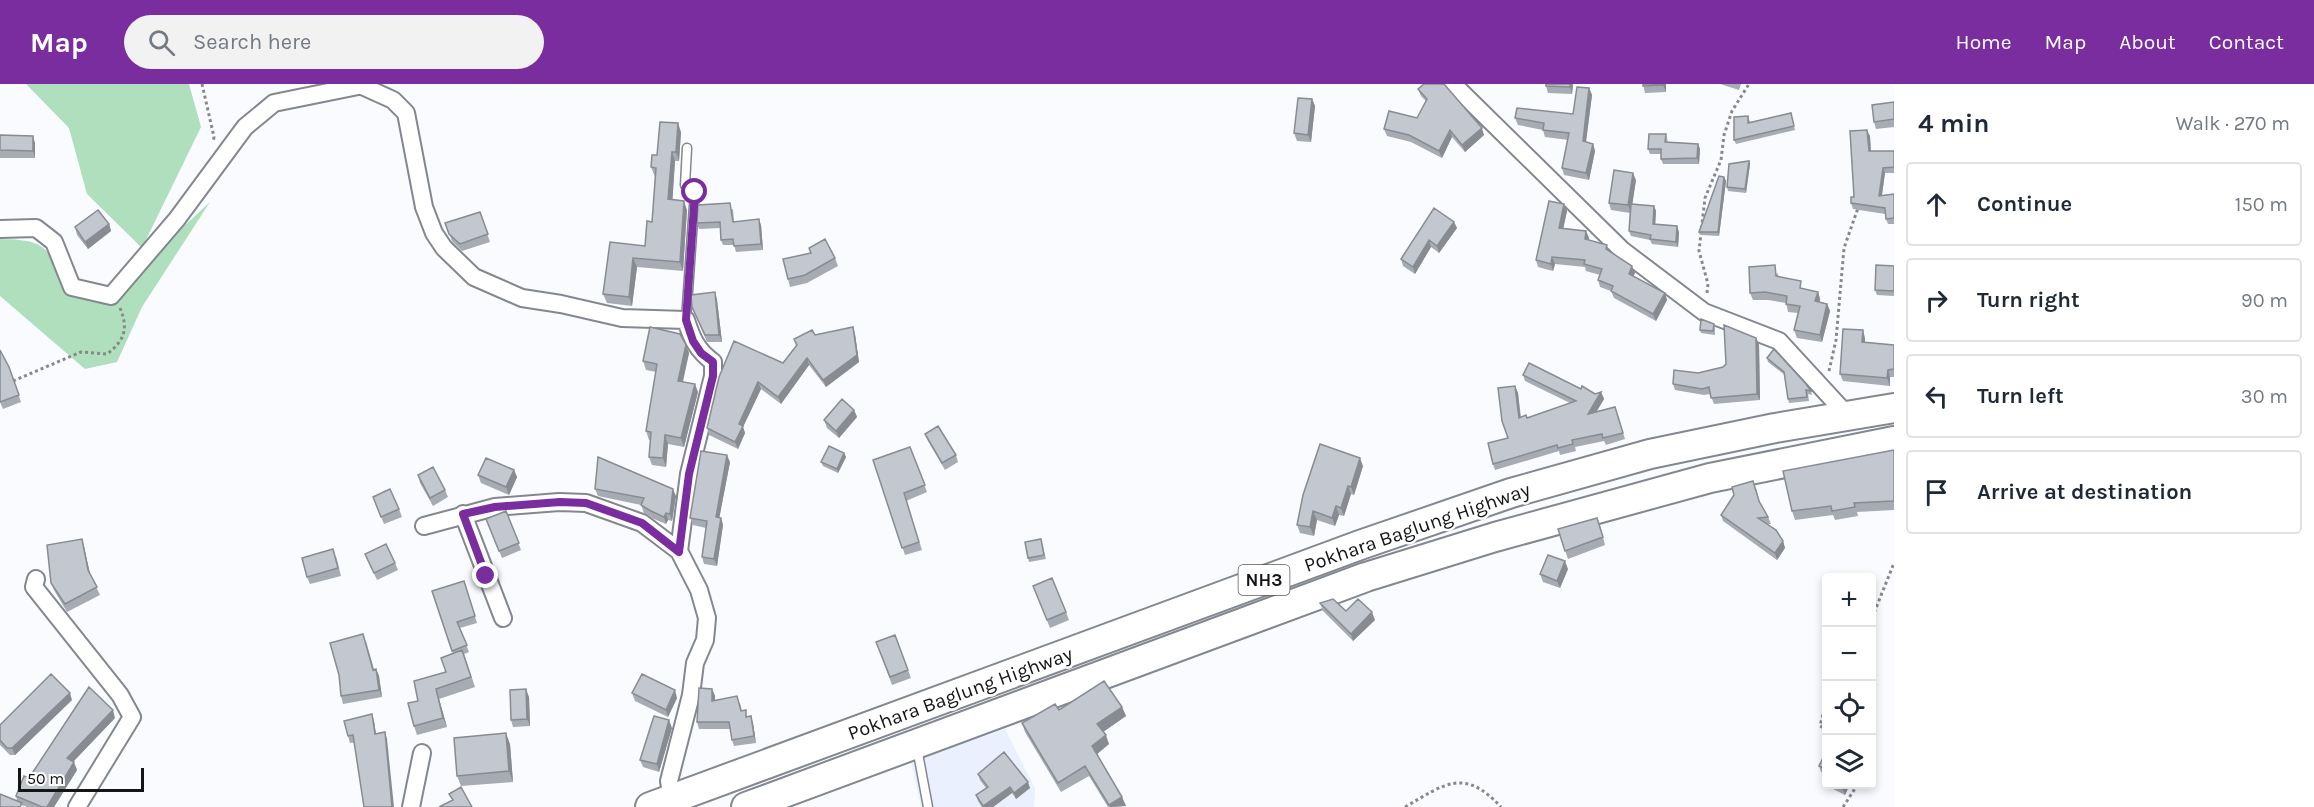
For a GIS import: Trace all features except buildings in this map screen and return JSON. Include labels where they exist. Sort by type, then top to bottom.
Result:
[{"type":"highway","name":"Pokhara Baglung Highway","points":[[661,803],[1500,496],[1650,454],[1740,435],[1894,408]]},
{"type":"highway","name":"Pokhara Baglung Highway","points":[[746,807],[1365,577],[1710,478],[1894,441]]},
{"type":"street","points":[[1453,84],[1622,250],[1704,312],[1779,341],[1848,416]]},
{"type":"street","points":[[0,229],[36,228],[54,242],[72,287],[111,296],[177,219],[244,127],[274,103],[365,85],[393,100],[406,113],[422,196],[434,233],[450,255],[474,277],[522,298],[622,318],[686,320],[693,341],[701,353],[713,362],[713,376],[689,474],[679,552]]},
{"type":"street","points":[[424,526],[495,507],[560,502],[586,503],[642,523],[679,552],[699,590],[707,618],[705,640],[695,663],[691,695],[669,781],[661,803]]},
{"type":"street","points":[[463,514],[502,618]]},
{"type":"street","points":[[36,579],[34,587],[120,694],[132,717],[77,807]]},
{"type":"street","points":[[411,807],[422,753]]},
{"type":"lane","points":[[686,320],[695,192],[686,185],[687,148]]},
{"type":"lane","points":[[916,745],[928,807]]},
{"type":"path","points":[[202,84],[214,137],[211,147]]},
{"type":"path","points":[[1704,312],[1708,284],[1699,250],[1705,198],[1720,160],[1724,135],[1732,111],[1749,84]]},
{"type":"path","points":[[1827,394],[1836,340],[1844,248],[1859,204]]},
{"type":"path","points":[[8,383],[81,352],[106,354],[116,347],[126,326],[116,300],[111,296]]},
{"type":"path","points":[[1876,608],[1894,563]]},
{"type":"path","points":[[1405,807],[1443,786],[1460,783],[1483,789],[1501,807]]},
{"type":"path","points":[[1843,807],[1855,789]]},
{"type":"shaded area","points":[[1005,729],[1035,788],[1034,807],[921,807],[911,762]]},
{"type":"green space","points":[[26,84],[189,84],[201,127],[142,248],[87,194],[69,128]]},
{"type":"green space","points":[[210,202],[142,307],[117,362],[85,369],[0,296],[0,239],[26,241],[42,247],[53,260],[63,284],[106,302],[124,295],[168,241]]},
{"type":"route","points":[[486,576],[463,514],[495,507],[560,502],[586,503],[642,523],[679,552],[689,474],[713,376],[713,362],[701,353],[693,341],[686,320],[695,192]]}]
